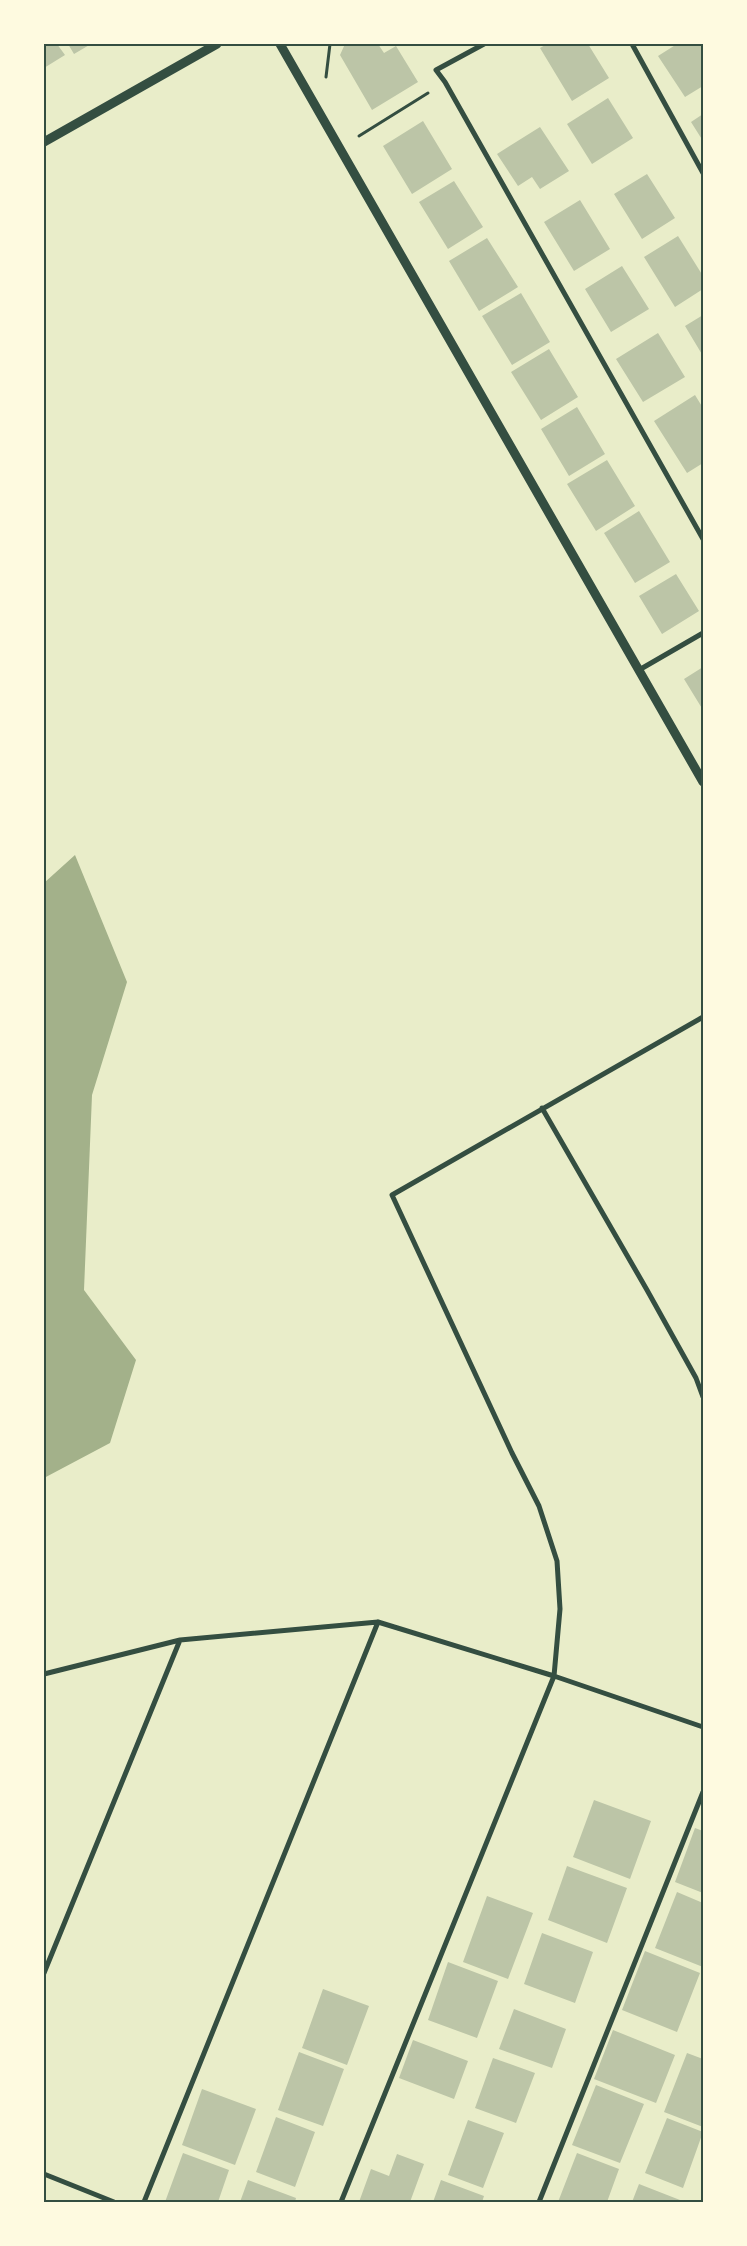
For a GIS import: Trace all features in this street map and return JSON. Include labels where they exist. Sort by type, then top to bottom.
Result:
[{"type":"street","points":[[44,142],[216,44]]},
{"type":"street","points":[[280,44],[703,782]]},
{"type":"street","points":[[484,44],[436,70],[445,82],[703,539]]},
{"type":"street","points":[[632,44],[703,173]]},
{"type":"street","points":[[639,670],[703,633]]},
{"type":"street","points":[[341,2202],[554,1676],[560,1609],[557,1561],[542,1515],[392,1195],[701,1019],[703,1027]]},
{"type":"street","points":[[542,1108],[647,1290],[696,1378],[703,1397]]},
{"type":"street","points":[[144,2202],[378,1622]]},
{"type":"street","points":[[44,1674],[180,1640],[378,1622],[554,1676],[703,1727]]},
{"type":"street","points":[[44,1973],[180,1640]]},
{"type":"street","points":[[539,2202],[703,1792]]},
{"type":"street","points":[[44,2174],[114,2202]]},
{"type":"path","points":[[358,136],[445,82]]},
{"type":"shaded area","points":[[75,855],[127,982],[92,1095],[84,1290],[136,1360],[110,1443],[44,1478],[44,883]]},
{"type":"building","points":[[44,44],[57,44],[65,55],[44,68]]},
{"type":"building","points":[[68,44],[91,44],[74,54]]},
{"type":"building","points":[[345,44],[378,44],[384,53],[396,46],[418,82],[372,110],[340,55]]},
{"type":"building","points":[[547,44],[588,44],[609,78],[572,101],[540,48]]},
{"type":"building","points":[[677,44],[700,44],[703,49],[703,86],[685,97],[658,56]]},
{"type":"building","points":[[608,98],[633,138],[592,164],[567,124]]},
{"type":"building","points":[[703,114],[703,141],[691,122]]},
{"type":"building","points":[[423,121],[452,169],[412,194],[383,146]]},
{"type":"building","points":[[540,127],[569,171],[540,189],[532,177],[518,186],[497,154]]},
{"type":"building","points":[[647,174],[675,218],[642,239],[614,194]]},
{"type":"building","points":[[454,181],[483,227],[448,249],[419,202]]},
{"type":"building","points":[[580,200],[610,249],[574,271],[544,222]]},
{"type":"building","points":[[678,236],[703,276],[703,289],[675,307],[644,257]]},
{"type":"building","points":[[487,238],[518,287],[479,311],[449,261]]},
{"type":"building","points":[[622,266],[649,309],[611,332],[585,289]]},
{"type":"building","points":[[521,293],[550,342],[512,365],[482,316]]},
{"type":"building","points":[[703,315],[703,356],[685,326]]},
{"type":"building","points":[[658,333],[685,377],[643,402],[616,359]]},
{"type":"building","points":[[549,349],[578,397],[541,420],[511,372]]},
{"type":"building","points":[[695,395],[703,408],[703,463],[687,473],[654,421]]},
{"type":"building","points":[[577,407],[605,454],[569,476],[541,429]]},
{"type":"building","points":[[607,460],[635,506],[596,531],[567,484]]},
{"type":"building","points":[[639,511],[670,562],[635,583],[604,533]]},
{"type":"building","points":[[676,574],[699,611],[662,634],[639,596]]},
{"type":"building","points":[[703,667],[703,710],[684,679]]},
{"type":"building","points":[[594,1800],[651,1821],[630,1879],[573,1857]]},
{"type":"building","points":[[695,1828],[703,1831],[703,1893],[675,1882]]},
{"type":"building","points":[[567,1866],[627,1888],[607,1943],[548,1920]]},
{"type":"building","points":[[677,1892],[703,1903],[703,1967],[655,1948]]},
{"type":"building","points":[[487,1896],[533,1913],[508,1979],[463,1962]]},
{"type":"building","points":[[542,1933],[593,1952],[575,2003],[524,1984]]},
{"type":"building","points":[[645,1951],[700,1973],[677,2032],[622,2010]]},
{"type":"building","points":[[448,1962],[498,1981],[477,2038],[428,2020]]},
{"type":"building","points":[[323,1989],[369,2006],[347,2065],[302,2048]]},
{"type":"building","points":[[514,2009],[566,2029],[552,2068],[499,2049]]},
{"type":"building","points":[[613,2030],[675,2055],[656,2103],[594,2079]]},
{"type":"building","points":[[413,2040],[468,2061],[454,2099],[399,2078]]},
{"type":"building","points":[[299,2052],[344,2069],[323,2126],[278,2110]]},
{"type":"building","points":[[687,2053],[703,2059],[703,2127],[664,2112]]},
{"type":"building","points":[[493,2058],[535,2073],[516,2123],[475,2108]]},
{"type":"building","points":[[596,2085],[644,2104],[620,2163],[572,2145]]},
{"type":"building","points":[[202,2089],[256,2109],[235,2165],[182,2145]]},
{"type":"building","points":[[276,2117],[315,2132],[295,2187],[256,2172]]},
{"type":"building","points":[[667,2118],[703,2132],[683,2188],[645,2173]]},
{"type":"building","points":[[468,2120],[504,2133],[483,2188],[448,2175]]},
{"type":"building","points":[[183,2153],[229,2170],[218,2202],[165,2202]]},
{"type":"building","points":[[577,2153],[619,2169],[607,2202],[558,2202]]},
{"type":"building","points":[[397,2154],[424,2164],[410,2202],[359,2202],[371,2169],[389,2176]]},
{"type":"building","points":[[248,2180],[296,2198],[295,2202],[240,2202]]},
{"type":"building","points":[[441,2180],[484,2196],[482,2202],[433,2202]]},
{"type":"building","points":[[639,2184],[680,2200],[679,2202],[632,2202]]}]
